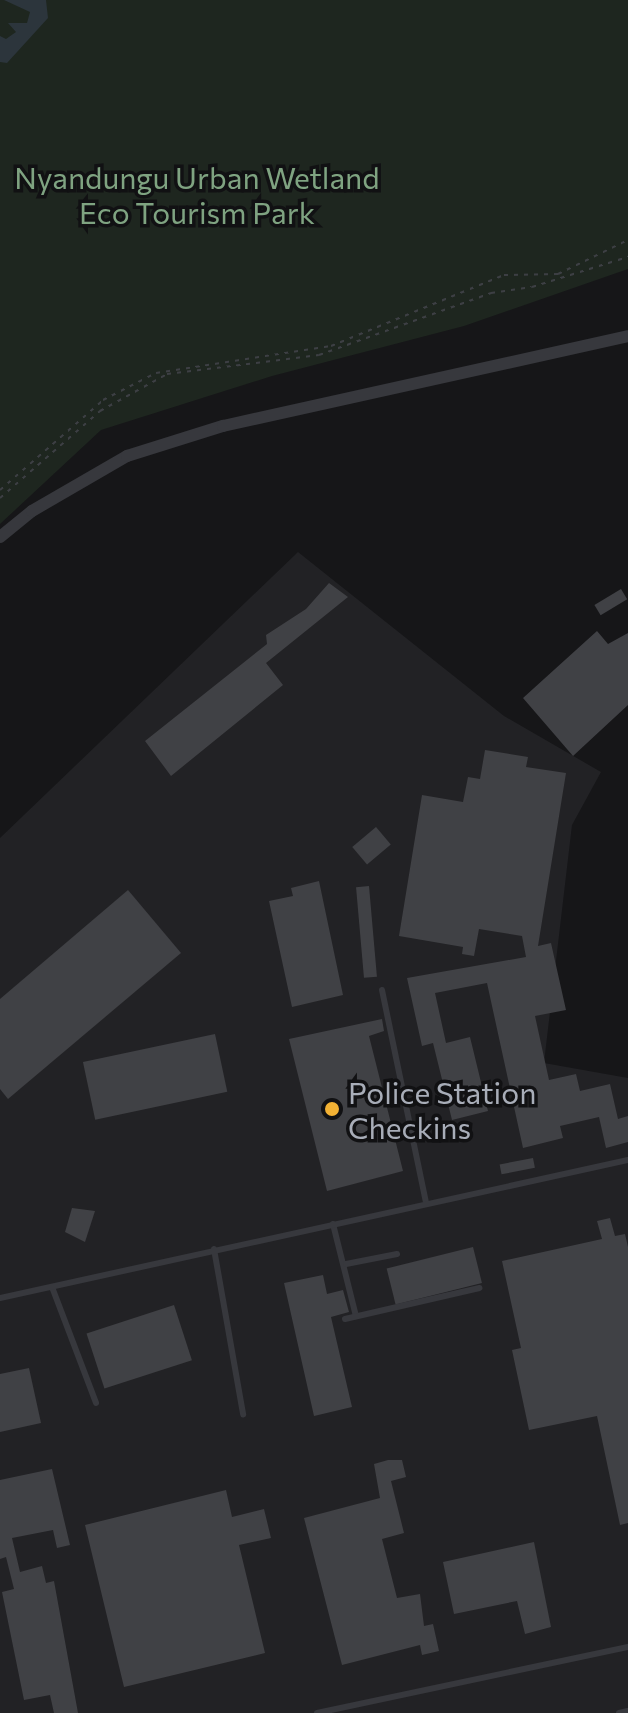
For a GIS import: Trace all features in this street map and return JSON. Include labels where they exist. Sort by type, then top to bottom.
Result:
[{"type":"street","points":[[0,537],[32,511],[127,456],[223,426],[628,336]]},
{"type":"lane","points":[[382,990],[426,1203]]},
{"type":"lane","points":[[0,1298],[628,1160]]},
{"type":"lane","points":[[333,1224],[346,1264],[356,1316]]},
{"type":"lane","points":[[214,1249],[243,1414]]},
{"type":"lane","points":[[346,1264],[397,1254]]},
{"type":"lane","points":[[52,1287],[96,1403]]},
{"type":"lane","points":[[345,1319],[479,1288]]},
{"type":"lane","points":[[317,1713],[628,1647]]},
{"type":"lane","points":[[619,1713],[628,1711]]},
{"type":"path","points":[[0,490],[103,400],[156,373],[331,346],[504,275],[558,274],[628,240]]},
{"type":"path","points":[[0,498],[100,411],[167,374],[319,355],[491,293],[532,287],[628,257]]},
{"type":"shaded area","points":[[4,0],[46,0],[48,18],[7,63],[0,62],[0,36],[6,39],[16,32],[8,23],[27,23],[30,12]]},
{"type":"shaded area","points":[[298,552],[504,716],[601,772],[572,825],[544,1063],[628,1078],[628,1713],[0,1713],[0,838]]},
{"type":"green space","name":"Nyandungu Urban Wetland Eco Tourism Park","points":[[0,0],[628,0],[628,269],[464,326],[272,376],[101,430],[0,524]]},
{"type":"building","points":[[329,583],[348,597],[266,663],[283,685],[171,776],[145,741],[267,644],[266,635],[306,609]]},
{"type":"building","points":[[621,589],[627,599],[601,615],[594,605]]},
{"type":"building","points":[[597,631],[608,644],[628,633],[628,705],[573,756],[523,698]]},
{"type":"building","points":[[485,750],[528,757],[526,767],[566,773],[538,946],[551,943],[566,1010],[535,1016],[549,1080],[576,1074],[580,1091],[610,1084],[618,1119],[628,1116],[628,1142],[606,1148],[599,1117],[560,1126],[563,1138],[523,1148],[487,983],[435,993],[446,1043],[470,1037],[488,1111],[452,1120],[433,1043],[422,1046],[407,978],[526,957],[522,936],[479,929],[474,956],[462,954],[463,947],[399,936],[422,795],[463,802],[468,777],[480,779]]},
{"type":"building","points":[[376,827],[391,845],[367,865],[352,847]]},
{"type":"building","points":[[319,881],[343,995],[292,1007],[269,901],[293,896],[291,888]]},
{"type":"building","points":[[369,886],[377,977],[364,978],[356,887]]},
{"type":"building","points":[[128,890],[181,953],[8,1099],[0,1089],[0,999]]},
{"type":"building","points":[[382,1019],[384,1031],[369,1036],[403,1171],[327,1191],[289,1039]]},
{"type":"building","points":[[215,1034],[227,1092],[95,1120],[83,1062]]},
{"type":"building","points":[[533,1158],[535,1168],[502,1174],[500,1164]]},
{"type":"building","points":[[72,1208],[95,1211],[85,1242],[65,1232]]},
{"type":"building","points":[[610,1218],[615,1236],[625,1234],[628,1247],[628,1523],[620,1525],[597,1416],[529,1430],[512,1350],[521,1348],[502,1261],[602,1239],[597,1221]]},
{"type":"building","points":[[473,1247],[482,1283],[396,1304],[387,1269]]},
{"type":"building","points":[[323,1275],[327,1294],[343,1290],[349,1312],[331,1317],[352,1407],[314,1416],[284,1283]]},
{"type":"building","points":[[174,1305],[192,1360],[104,1389],[87,1333]]},
{"type":"building","points":[[29,1368],[41,1423],[0,1432],[0,1374]]},
{"type":"building","points":[[402,1460],[406,1477],[391,1481],[404,1533],[382,1539],[397,1598],[420,1594],[424,1626],[433,1624],[439,1651],[422,1655],[420,1645],[342,1665],[304,1518],[380,1498],[374,1464]]},
{"type":"building","points":[[52,1469],[70,1545],[57,1548],[53,1530],[12,1538],[20,1572],[42,1566],[46,1583],[54,1581],[78,1713],[54,1713],[50,1695],[24,1700],[2,1592],[14,1589],[6,1557],[0,1559],[0,1480]]},
{"type":"building","points":[[226,1490],[232,1517],[264,1509],[271,1538],[239,1545],[265,1653],[124,1687],[85,1525]]},
{"type":"building","points":[[534,1542],[551,1627],[525,1634],[517,1601],[454,1614],[443,1562]]},
{"type":"place","name":"Police Station Checkins","points":[[332,1109]]}]
